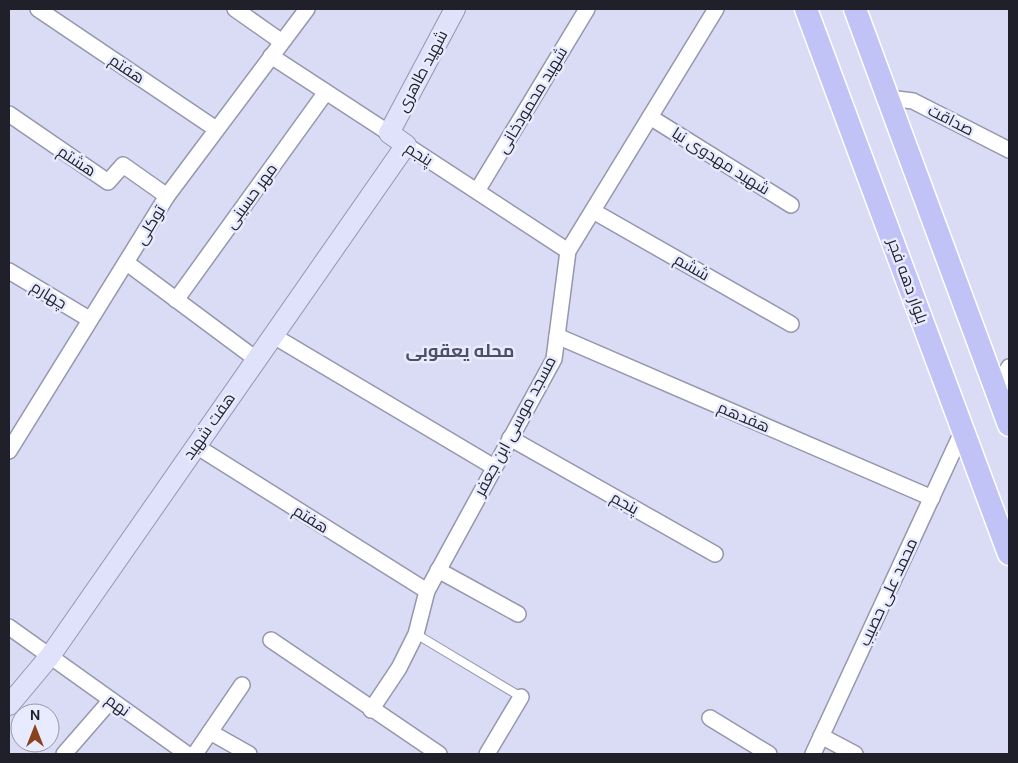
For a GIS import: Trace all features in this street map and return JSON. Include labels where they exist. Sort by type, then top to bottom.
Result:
[{"type":"main road","name":"بلوار دهه فجر","points":[[806,9],[1009,554]]},
{"type":"main road","points":[[855,9],[998,389],[1009,425]]},
{"type":"street","name":"هفتم","points":[[38,9],[216,129]]},
{"type":"street","points":[[235,9],[282,42]]},
{"type":"street","name":"توکلی","points":[[9,451],[15,428],[127,264],[167,196],[307,9]]},
{"type":"street","name":"شهید طاهری","points":[[389,133],[454,9]]},
{"type":"street","name":"شهید محمودخانی","points":[[477,192],[587,9]]},
{"type":"street","name":"مسجد موسی ابن جعفر","points":[[371,710],[399,668],[416,634],[426,591],[554,359],[568,251],[716,9]]},
{"type":"street","name":"پنجم","points":[[271,56],[568,251]]},
{"type":"street","name":"مهر حسینی","points":[[176,300],[326,92]]},
{"type":"street","name":"صداقت","points":[[889,98],[913,101],[1009,150]]},
{"type":"street","name":"هشتم","points":[[9,114],[108,182],[124,165],[167,196]]},
{"type":"street","name":"شهید مهدوی نیا","points":[[650,117],[791,204]]},
{"type":"street","name":"هفت شهید","points":[[9,705],[50,656],[406,145]]},
{"type":"street","name":"ششم","points":[[593,211],[791,324]]},
{"type":"street","points":[[127,264],[256,359]]},
{"type":"street","name":"چهارم","points":[[9,271],[89,318]]},
{"type":"street","points":[[272,335],[494,467]]},
{"type":"street","name":"هفدهم","points":[[557,336],[932,498]]},
{"type":"street","points":[[998,389],[1009,367]]},
{"type":"street","name":"محمد علی حصیب","points":[[813,754],[963,430]]},
{"type":"street","name":"پنجم","points":[[510,438],[715,554]]},
{"type":"street","name":"هفتم","points":[[196,446],[426,591]]},
{"type":"street","points":[[438,570],[518,614]]},
{"type":"street","name":"نهم","points":[[9,627],[186,754]]},
{"type":"street","points":[[272,640],[371,710],[439,754]]},
{"type":"street","points":[[195,754],[242,684]]},
{"type":"street","points":[[487,754],[521,697]]},
{"type":"street","points":[[64,754],[111,700]]},
{"type":"street","points":[[710,718],[769,754]]},
{"type":"street","points":[[210,732],[249,754]]},
{"type":"street","points":[[821,736],[855,754]]},
{"type":"lane","points":[[416,634],[521,697]]},
{"type":"district","name":"محله یعقوبی","points":[[460,351]]}]
